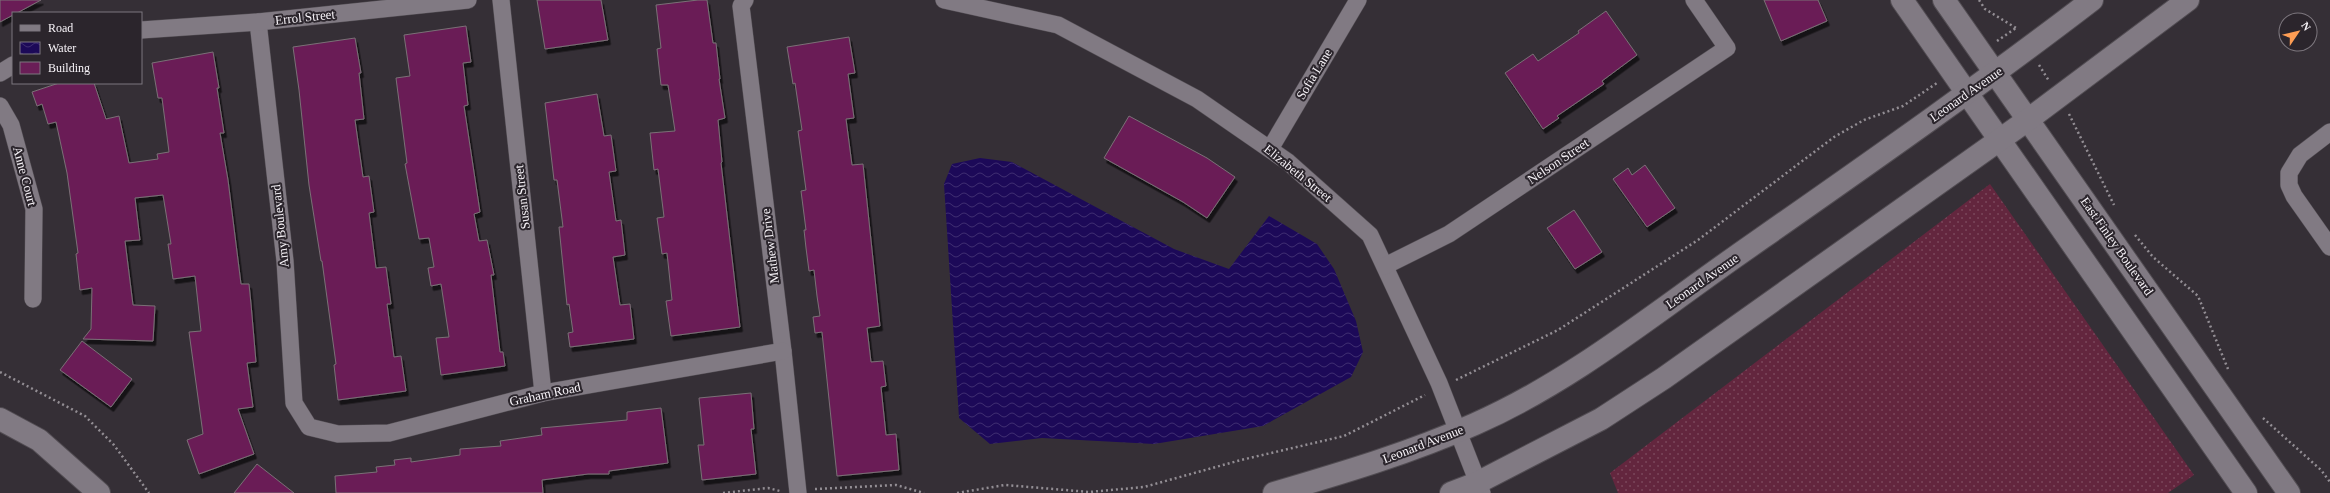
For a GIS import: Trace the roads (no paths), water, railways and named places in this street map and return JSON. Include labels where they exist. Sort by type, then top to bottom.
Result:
[{"type":"street","name":"Errol Street","points":[[142,30],[258,22],[468,0]]},
{"type":"street","name":"Susan Street","points":[[501,0],[543,393]]},
{"type":"street","name":"Mathew Drive","points":[[745,0],[742,6],[798,492]]},
{"type":"street","name":"Elizabeth Street","points":[[944,0],[1058,25],[1197,99],[1288,162],[1370,235],[1441,387],[1456,431],[1479,488]]},
{"type":"street","name":"Sofia Lane","points":[[1270,149],[1358,0]]},
{"type":"street","name":"Nelson Street","points":[[1384,266],[1449,234],[1727,48],[1694,0]]},
{"type":"street","points":[[1902,0],[2246,493]]},
{"type":"street","name":"East Finley Boulevard","points":[[1944,0],[2029,119],[2289,493]]},
{"type":"street","name":"Leonard Avenue","points":[[1274,493],[1381,461],[1476,423],[1564,378],[1996,74],[2092,0]]},
{"type":"street","points":[[1451,493],[1479,488],[1601,419],[1658,382],[2029,119],[2188,0]]},
{"type":"street","name":"Amy Boulevard","points":[[258,22],[285,261],[294,404],[309,427]]},
{"type":"street","points":[[0,73],[12,66]]},
{"type":"street","name":"Anne Court","points":[[0,106],[11,125],[34,210],[33,298]]},
{"type":"street","points":[[2330,132],[2300,155],[2289,173],[2289,185],[2294,196],[2330,247]]},
{"type":"street","name":"Graham Road","points":[[309,427],[338,434],[389,433],[543,393],[783,352]]},
{"type":"street","points":[[0,419],[39,440],[99,493]]},
{"type":"water","points":[[980,158],[1012,162],[1174,249],[1229,269],[1269,216],[1317,244],[1334,269],[1356,321],[1363,352],[1351,377],[1263,426],[1154,444],[1042,438],[990,444],[959,418],[944,184],[952,164]]}]
